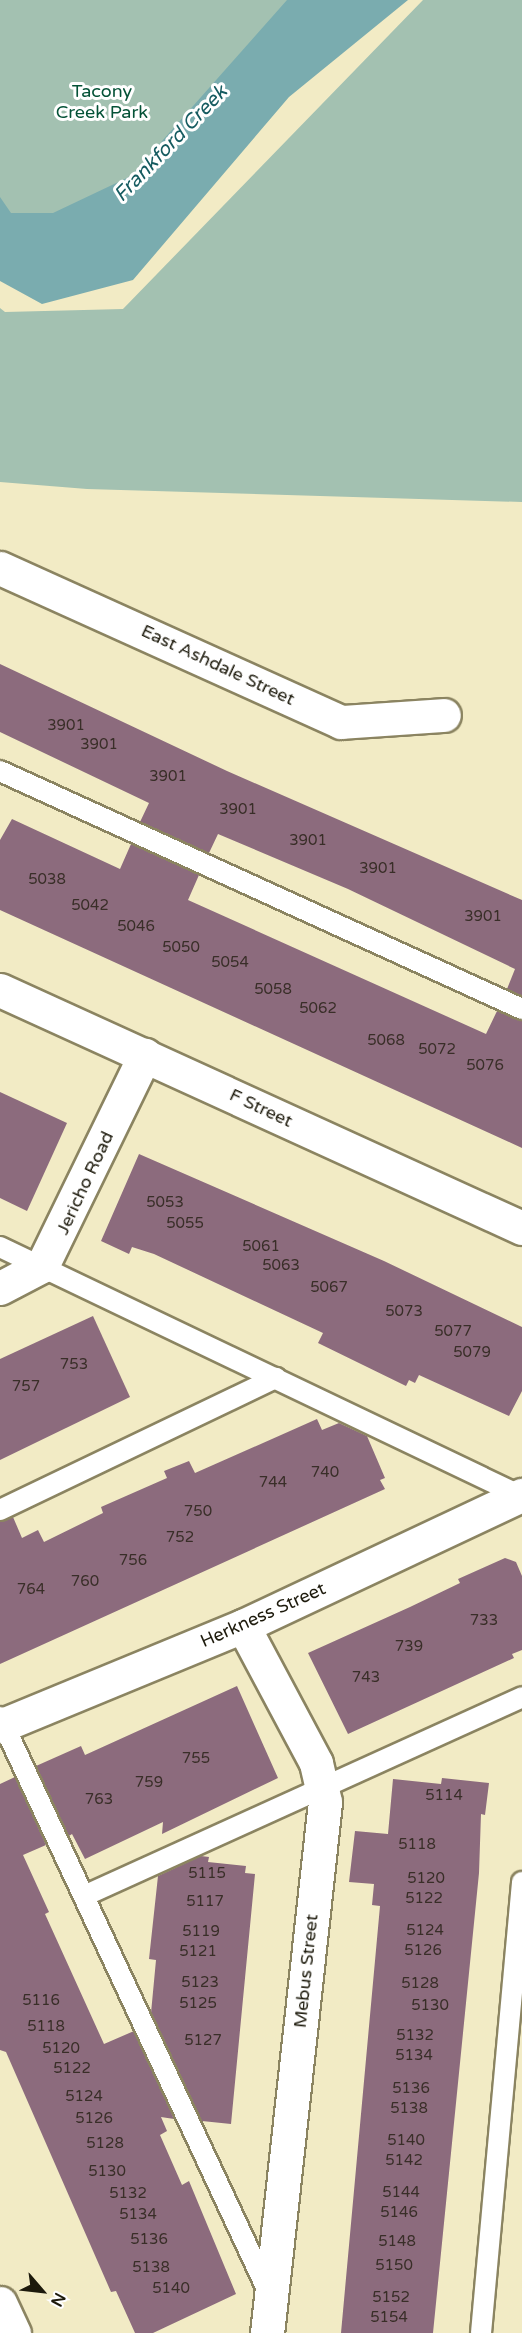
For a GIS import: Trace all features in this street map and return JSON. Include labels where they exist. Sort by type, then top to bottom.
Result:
[{"type":"street","name":"East Ashdale Street","points":[[0,568],[341,722],[444,716]]},
{"type":"street","name":"F Street","points":[[0,990],[522,1228]]},
{"type":"street","name":"Jericho Road","points":[[42,1266],[145,1055]]},
{"type":"street","points":[[0,1288],[42,1266]]},
{"type":"street","name":"Herkness Street","points":[[1,1722],[243,1626],[521,1496]]},
{"type":"street","name":"Mebus Street","points":[[243,1626],[316,1763],[325,1802],[267,2333]]},
{"type":"street","points":[[0,2303],[14,2333]]},
{"type":"lane","points":[[0,771],[522,1009]]},
{"type":"lane","points":[[0,1247],[521,1496]]},
{"type":"lane","points":[[0,1510],[276,1378]]},
{"type":"lane","points":[[84,1896],[321,1786],[522,1697]]},
{"type":"lane","points":[[1,1722],[270,2295]]},
{"type":"lane","points":[[481,2333],[522,1882]]},
{"type":"green space","name":"Tacony Creek Park","points":[[0,0],[356,0],[77,267],[0,221]]},
{"type":"green space","points":[[423,0],[522,0],[522,502],[87,489],[0,482],[0,308],[5,312],[123,309]]},
{"type":"water","name":"Frankford Creek","points":[[287,0],[408,0],[289,97],[133,280],[42,304],[0,281],[0,197],[11,213],[53,213],[131,176]]},
{"type":"building","points":[[0,664],[227,771],[522,900],[522,996],[507,989],[515,969],[348,889],[218,834],[209,853],[140,822],[149,803],[0,732]]},
{"type":"building","points":[[12,819],[120,869],[131,844],[199,875],[188,900],[486,1034],[497,1011],[522,1021],[522,1148],[0,910],[0,840]]},
{"type":"building","points":[[0,1092],[67,1123],[27,1211],[0,1198]]},
{"type":"building","points":[[139,1154],[384,1261],[522,1327],[522,1391],[509,1416],[419,1375],[415,1383],[409,1380],[406,1386],[318,1343],[323,1333],[154,1254],[132,1247],[129,1254],[101,1241]]},
{"type":"building","points":[[93,1316],[130,1397],[0,1460],[0,1359]]},
{"type":"building","points":[[317,1419],[322,1430],[339,1423],[367,1436],[385,1478],[380,1480],[385,1489],[0,1664],[0,1522],[13,1517],[22,1538],[38,1530],[44,1542],[103,1513],[101,1507],[167,1478],[164,1471],[189,1461],[195,1473]]},
{"type":"building","points":[[505,1558],[516,1562],[522,1576],[522,1650],[512,1654],[514,1658],[348,1734],[308,1653],[460,1583],[458,1579]]},
{"type":"building","points":[[237,1686],[278,1778],[162,1834],[163,1822],[85,1859],[72,1834],[69,1836],[36,1766],[81,1746],[85,1755]]},
{"type":"building","points":[[15,1777],[46,1845],[23,1855],[49,1912],[45,1914],[104,2044],[134,2031],[174,2119],[161,2117],[167,2131],[160,2135],[182,2185],[189,2181],[236,2294],[153,2333],[135,2333],[116,2291],[111,2292],[6,2052],[0,2050],[0,1784]]},
{"type":"building","points":[[442,1778],[489,1783],[485,1815],[481,1814],[479,1873],[433,2333],[341,2333],[380,1906],[372,1905],[374,1884],[349,1882],[355,1831],[388,1834],[393,1779],[441,1784]]},
{"type":"building","points":[[201,1856],[209,1857],[208,1862],[246,1866],[245,1873],[255,1874],[231,2124],[202,2121],[151,2013],[156,1960],[149,1959],[158,1876]]}]
